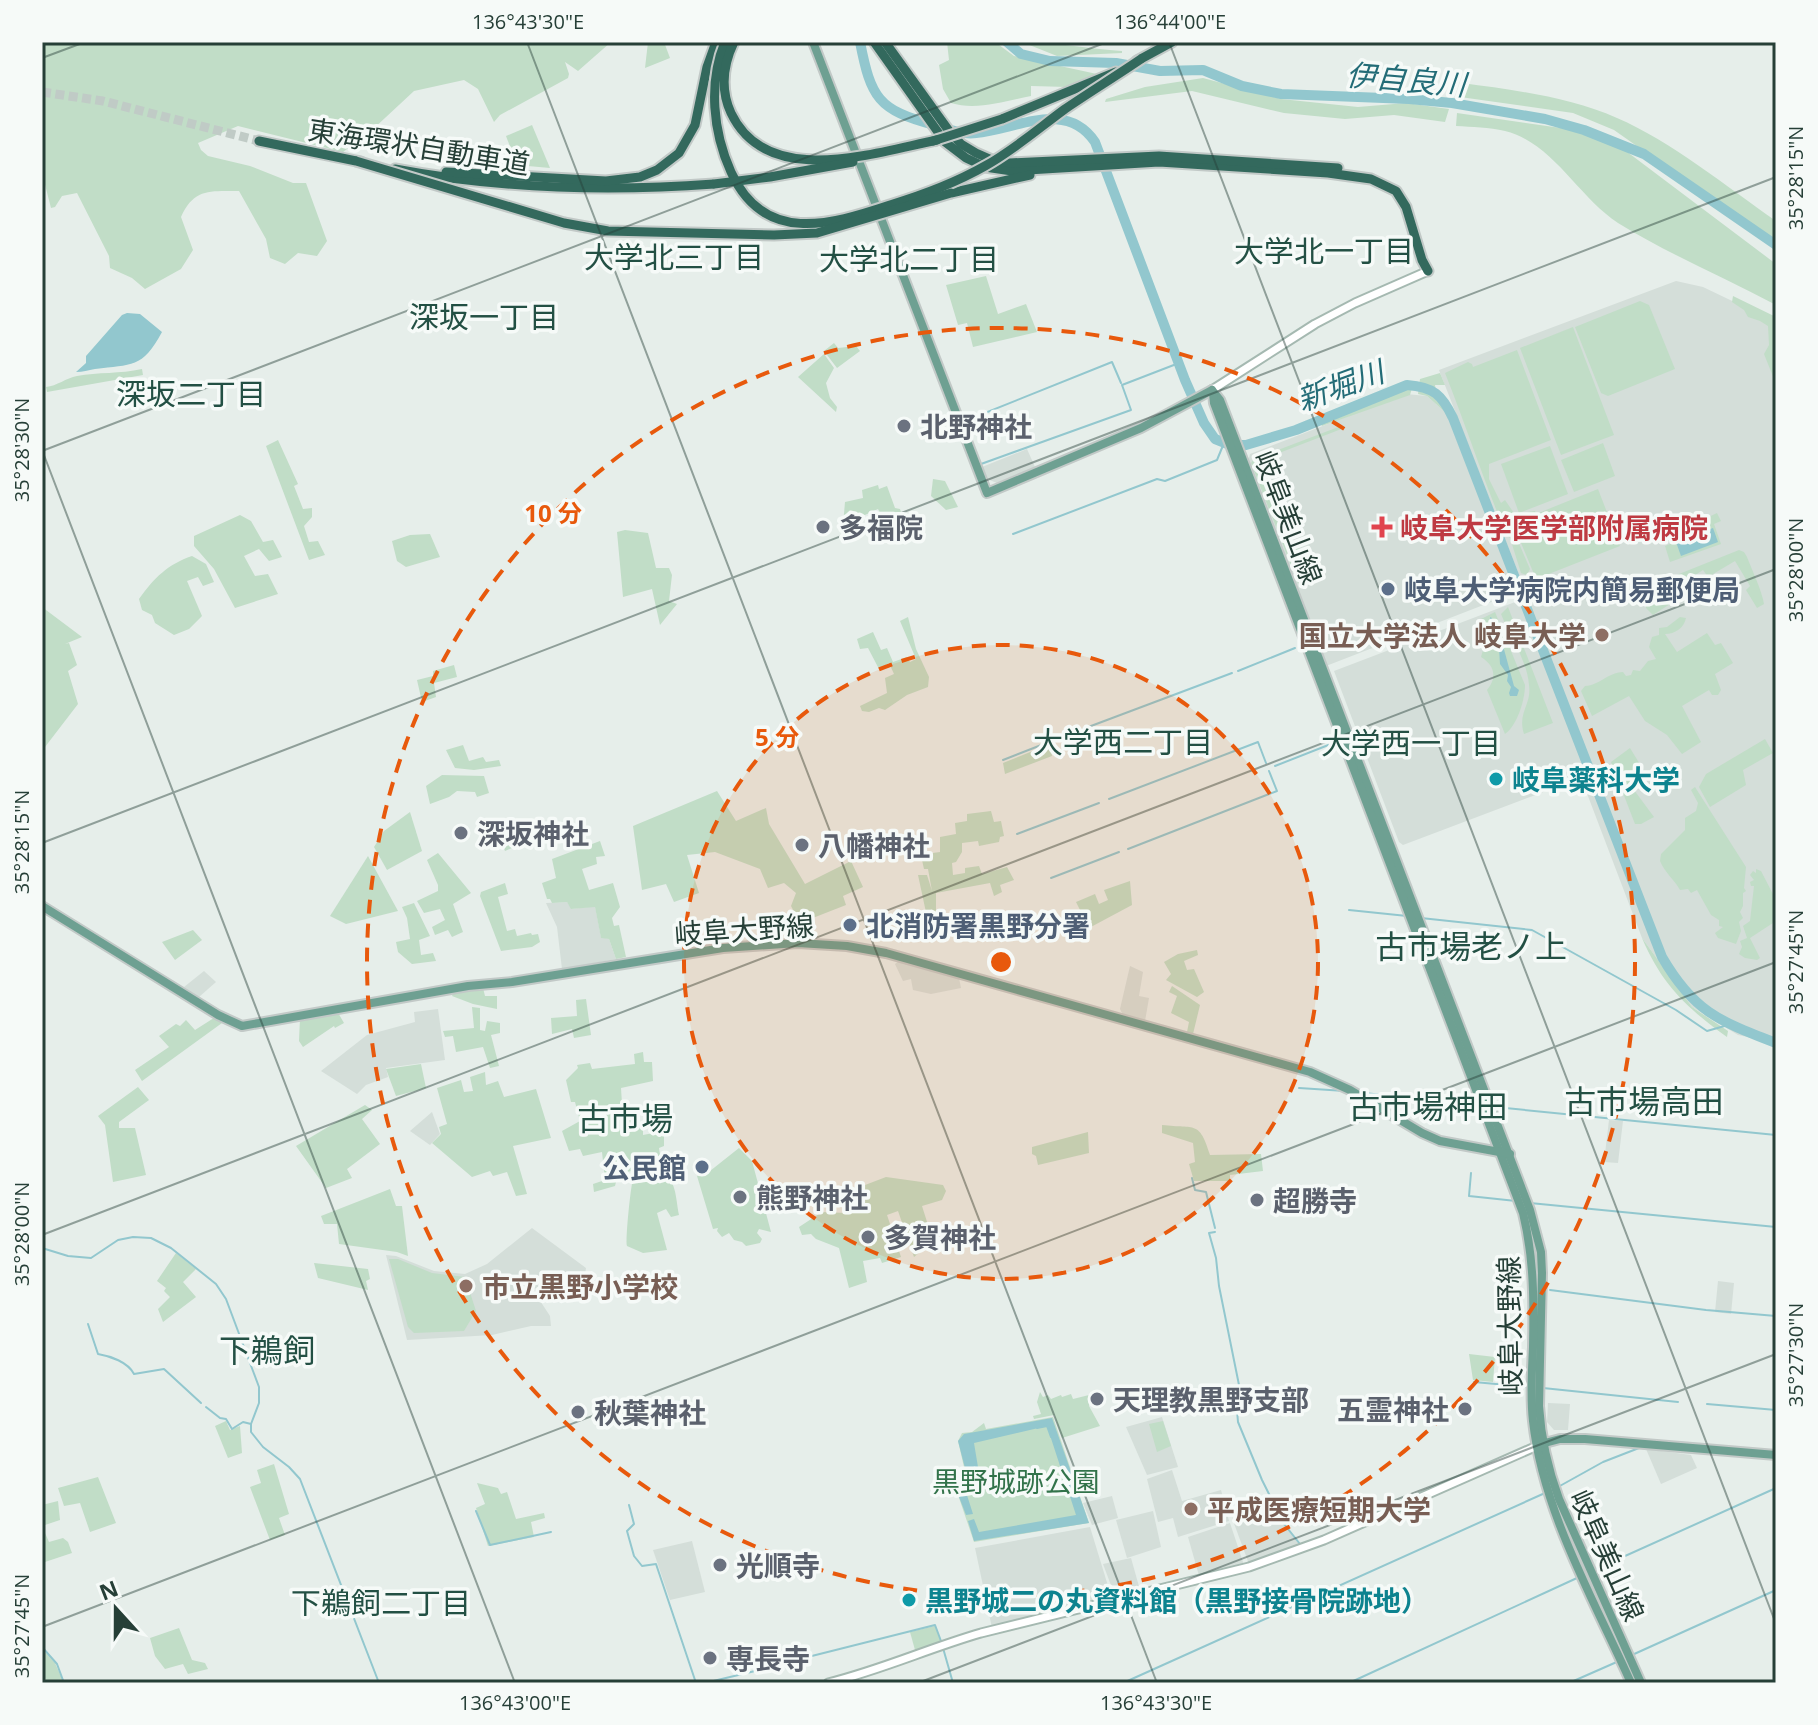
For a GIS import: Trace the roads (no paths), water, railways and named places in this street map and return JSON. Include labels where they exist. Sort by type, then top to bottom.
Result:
[{"type":"highway","points":[[390,168],[587,180],[640,177],[669,162],[688,138],[695,125],[707,67],[716,42]]},
{"type":"highway","points":[[725,42],[714,80],[723,155],[738,186],[755,206],[782,221],[804,225],[843,220],[921,195],[966,176],[1007,152],[1141,59]]},
{"type":"highway","points":[[734,42],[726,59],[724,75],[727,103],[742,132],[772,153],[796,159],[824,160],[941,141]]},
{"type":"highway","points":[[874,42],[961,144],[992,160],[1010,163],[1090,162],[1199,157],[1326,166],[1373,173],[1390,180],[1402,189],[1411,205],[1427,257],[1428,271]]},
{"type":"highway","points":[[885,42],[922,101],[941,141],[985,167],[1012,171],[1056,169]]},
{"type":"highway","name":"東海環状自動車道","points":[[259,141],[390,168],[518,186],[595,189],[714,184],[797,173],[941,141],[1034,107],[1172,42]]},
{"type":"highway","points":[[356,161],[564,223],[608,231],[774,235],[817,233],[951,193],[1090,162]]},
{"type":"main road","points":[[813,42],[987,493],[1141,428],[1202,396],[1315,324],[1428,271]]},
{"type":"main road","name":"岐阜美山線","points":[[1212,390],[1214,403],[1231,438],[1506,1154]]},
{"type":"main road","name":"岐阜大野線","points":[[42,906],[228,1021],[248,1026],[468,986],[512,982],[723,948],[798,943],[886,953],[1310,1072],[1362,1096],[1430,1137],[1458,1146],[1506,1154],[1530,1210],[1541,1252],[1540,1444]]},
{"type":"main road","points":[[828,1683],[871,1672],[960,1639],[1249,1567],[1324,1540],[1540,1444],[1585,1439],[1776,1455]]},
{"type":"main road","name":"岐阜美山線","points":[[1540,1444],[1548,1492],[1631,1683]]},
{"type":"main road","name":"岐阜美山線","points":[[1540,1444],[1559,1499],[1641,1683]]},
{"type":"water","points":[[127,313],[140,314],[162,332],[148,353],[127,365],[76,372],[86,363],[86,356]]},
{"type":"water","points":[[1713,528],[1718,542],[1681,556],[1676,542]]},
{"type":"water","points":[[1490,617],[1502,642],[1514,686],[1519,690],[1517,696],[1510,696],[1508,675],[1500,664],[1499,648],[1493,644]]},
{"type":"water","points":[[1052,1418],[1089,1523],[974,1541],[968,1521],[974,1519],[979,1532],[1076,1515],[1047,1426],[974,1443],[978,1467],[973,1469],[975,1476],[965,1489],[973,1514],[966,1515],[954,1484],[965,1468],[958,1441],[964,1434]]},
{"type":"waterway","name":"新堀川","points":[[860,42],[873,89],[880,99],[900,114],[950,130],[971,133],[1055,119],[1083,129],[1095,142],[1185,380],[1204,423],[1215,439],[1230,445],[1246,445],[1296,430],[1407,385],[1431,390],[1441,398],[1453,418],[1662,957],[1697,1003],[1723,1021],[1776,1043]]},
{"type":"waterway","name":"伊自良川","points":[[1007,42],[1021,54],[1050,61],[1116,63],[1160,71],[1203,70],[1242,86],[1281,94],[1452,103],[1545,119],[1584,130],[1644,154],[1776,245]]},
{"type":"waterway","points":[[965,421],[1112,362],[1121,383]]},
{"type":"waterway","points":[[981,464],[1131,410],[1122,385],[1179,363]]},
{"type":"waterway","points":[[1013,534],[1157,479],[1165,481],[1217,460],[1224,443]]},
{"type":"waterway","points":[[1238,671],[1295,648]]},
{"type":"waterway","points":[[1083,729],[1232,673]]},
{"type":"waterway","points":[[1003,760],[1072,733]]},
{"type":"waterway","points":[[1109,799],[1258,742],[1266,763]]},
{"type":"waterway","points":[[1275,766],[1336,742]]},
{"type":"waterway","points":[[1128,849],[1277,791],[1269,771]]},
{"type":"waterway","points":[[1017,834],[1099,803]]},
{"type":"waterway","points":[[1051,878],[1119,852]]},
{"type":"waterway","points":[[1349,910],[1407,916]]},
{"type":"waterway","points":[[1421,918],[1532,930],[1676,1010],[1707,1031],[1728,1025]]},
{"type":"waterway","points":[[1299,1088],[1345,1091]]},
{"type":"waterway","points":[[1364,1093],[1477,1105]]},
{"type":"waterway","points":[[1495,1107],[1776,1135]]},
{"type":"waterway","points":[[1471,1173],[1469,1196],[1516,1201]]},
{"type":"waterway","points":[[1192,1178],[1195,1190],[1206,1192],[1215,1228]]},
{"type":"waterway","points":[[1530,1203],[1776,1227]]},
{"type":"waterway","points":[[1215,1232],[1209,1233],[1239,1385],[1235,1388],[1238,1422],[1284,1524],[1300,1544]]},
{"type":"waterway","points":[[42,1248],[68,1256],[91,1258],[118,1240],[151,1238],[171,1248],[216,1284],[226,1299],[259,1387],[259,1403],[251,1432],[263,1447],[300,1479],[379,1683]]},
{"type":"waterway","points":[[1550,1290],[1776,1316]]},
{"type":"waterway","points":[[88,1324],[98,1354],[123,1363],[134,1374],[164,1369],[201,1403]]},
{"type":"waterway","points":[[1474,1382],[1529,1387]]},
{"type":"waterway","points":[[1543,1388],[1678,1402]]},
{"type":"waterway","points":[[1707,1404],[1776,1410]]},
{"type":"waterway","points":[[206,1407],[226,1419],[232,1429],[243,1422],[251,1424]]},
{"type":"waterway","points":[[1037,1428],[1047,1426],[1051,1437]]},
{"type":"waterway","points":[[1558,1487],[1603,1462],[1639,1448]]},
{"type":"waterway","points":[[1594,1570],[1776,1488]]},
{"type":"waterway","points":[[1123,1683],[1545,1493]]},
{"type":"waterway","points":[[629,1505],[634,1524],[627,1531],[634,1556],[642,1566],[656,1564],[696,1683]]},
{"type":"waterway","points":[[476,1511],[490,1545],[551,1532]]},
{"type":"waterway","points":[[1349,1683],[1577,1578]]},
{"type":"waterway","points":[[1632,1655],[1776,1590]]},
{"type":"waterway","points":[[705,1683],[755,1671],[760,1665],[772,1666],[935,1625],[941,1641]]},
{"type":"waterway","points":[[42,1647],[57,1664],[64,1683]]},
{"type":"waterway","points":[[943,1648],[953,1683]]},
{"type":"waterway","points":[[1569,1683],[1619,1661]]},
{"type":"tunnel","points":[[42,92],[103,101],[259,141]]},
{"type":"place","name":"北野神社","points":[[904,426]]},
{"type":"place","name":"多福院","points":[[823,527]]},
{"type":"place","name":"岐阜大学医学部附属病院","points":[[1382,527]]},
{"type":"place","name":"岐阜大学病院内簡易郵便局","points":[[1388,589]]},
{"type":"place","name":"国立大学法人 岐阜大学","points":[[1602,635]]},
{"type":"place","name":"岐阜薬科大学","points":[[1496,779]]},
{"type":"place","name":"深坂神社","points":[[461,833]]},
{"type":"place","name":"八幡神社","points":[[802,845]]},
{"type":"place","name":"北消防署黒野分署","points":[[850,925]]},
{"type":"place","name":"公民館","points":[[702,1167]]},
{"type":"place","name":"熊野神社","points":[[740,1197]]},
{"type":"place","name":"超勝寺","points":[[1257,1200]]},
{"type":"place","name":"多賀神社","points":[[868,1237]]},
{"type":"place","name":"市立黒野小学校","points":[[466,1286]]},
{"type":"place","name":"天理教黒野支部","points":[[1097,1399]]},
{"type":"place","name":"五霊神社","points":[[1465,1409]]},
{"type":"place","name":"秋葉神社","points":[[578,1412]]},
{"type":"place","name":"平成医療短期大学","points":[[1191,1509]]},
{"type":"place","name":"光順寺","points":[[720,1565]]},
{"type":"place","name":"黒野城二の丸資料館（黒野接骨院跡地）","points":[[909,1600]]},
{"type":"place","name":"専長寺","points":[[710,1658]]},
{"type":"district","name":"大学北一丁目","points":[[1324,250]]},
{"type":"district","name":"大学北三丁目","points":[[674,256]]},
{"type":"district","name":"大学北二丁目","points":[[909,258]]},
{"type":"district","name":"深坂一丁目","points":[[484,316]]},
{"type":"district","name":"深坂二丁目","points":[[191,393]]},
{"type":"district","name":"大学西二丁目","points":[[1123,741]]},
{"type":"district","name":"大学西一丁目","points":[[1411,742]]},
{"type":"district","name":"古市場老ノ上","points":[[1471,945]]},
{"type":"district","name":"古市場高田","points":[[1644,1100]]},
{"type":"district","name":"古市場神田","points":[[1428,1105]]},
{"type":"district","name":"古市場","points":[[625,1117]]},
{"type":"district","name":"下鵜飼","points":[[267,1349]]},
{"type":"district","name":"下鵜飼二丁目","points":[[381,1602]]},
{"type":"park label","name":"黒野城跡公園","points":[[1016,1481]]}]
